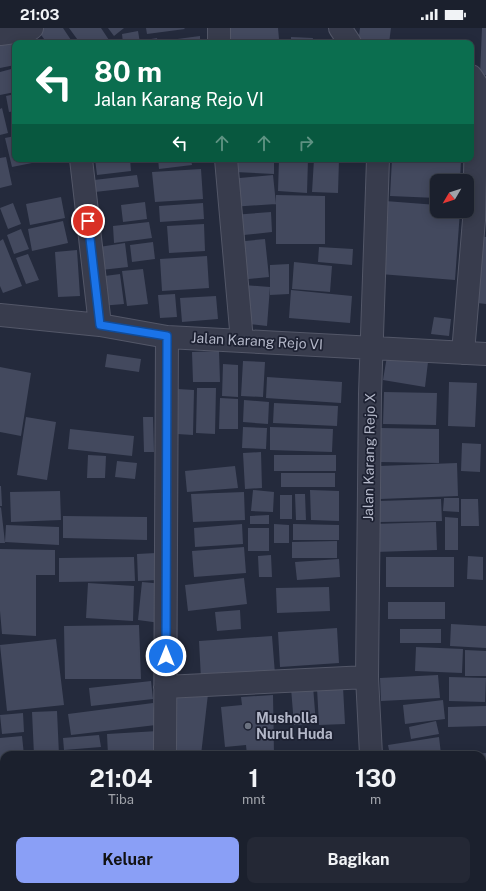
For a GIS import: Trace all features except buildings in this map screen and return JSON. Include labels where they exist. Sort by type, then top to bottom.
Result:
[{"type":"street","points":[[219,28],[219,40]]},
{"type":"street","points":[[340,28],[348,40]]},
{"type":"street","points":[[0,34],[34,34]]},
{"type":"street","points":[[463,353],[474,220],[477,85],[474,80]]},
{"type":"street","points":[[81,162],[100,325]]},
{"type":"street","points":[[226,162],[242,341]]},
{"type":"street","name":"Jalan Karang Rejo X","points":[[371,751],[367,677],[371,347],[378,162]]},
{"type":"street","name":"Jalan Karang Rejo VI","points":[[0,315],[100,325],[167,336],[486,354]]},
{"type":"street","points":[[165,751],[167,336]]},
{"type":"street","points":[[165,688],[367,677]]},
{"type":"place","name":"Musholla Nurul Huda","points":[[248,726]]},
{"type":"route","points":[[88,221],[100,325],[167,336],[166,656]]}]
